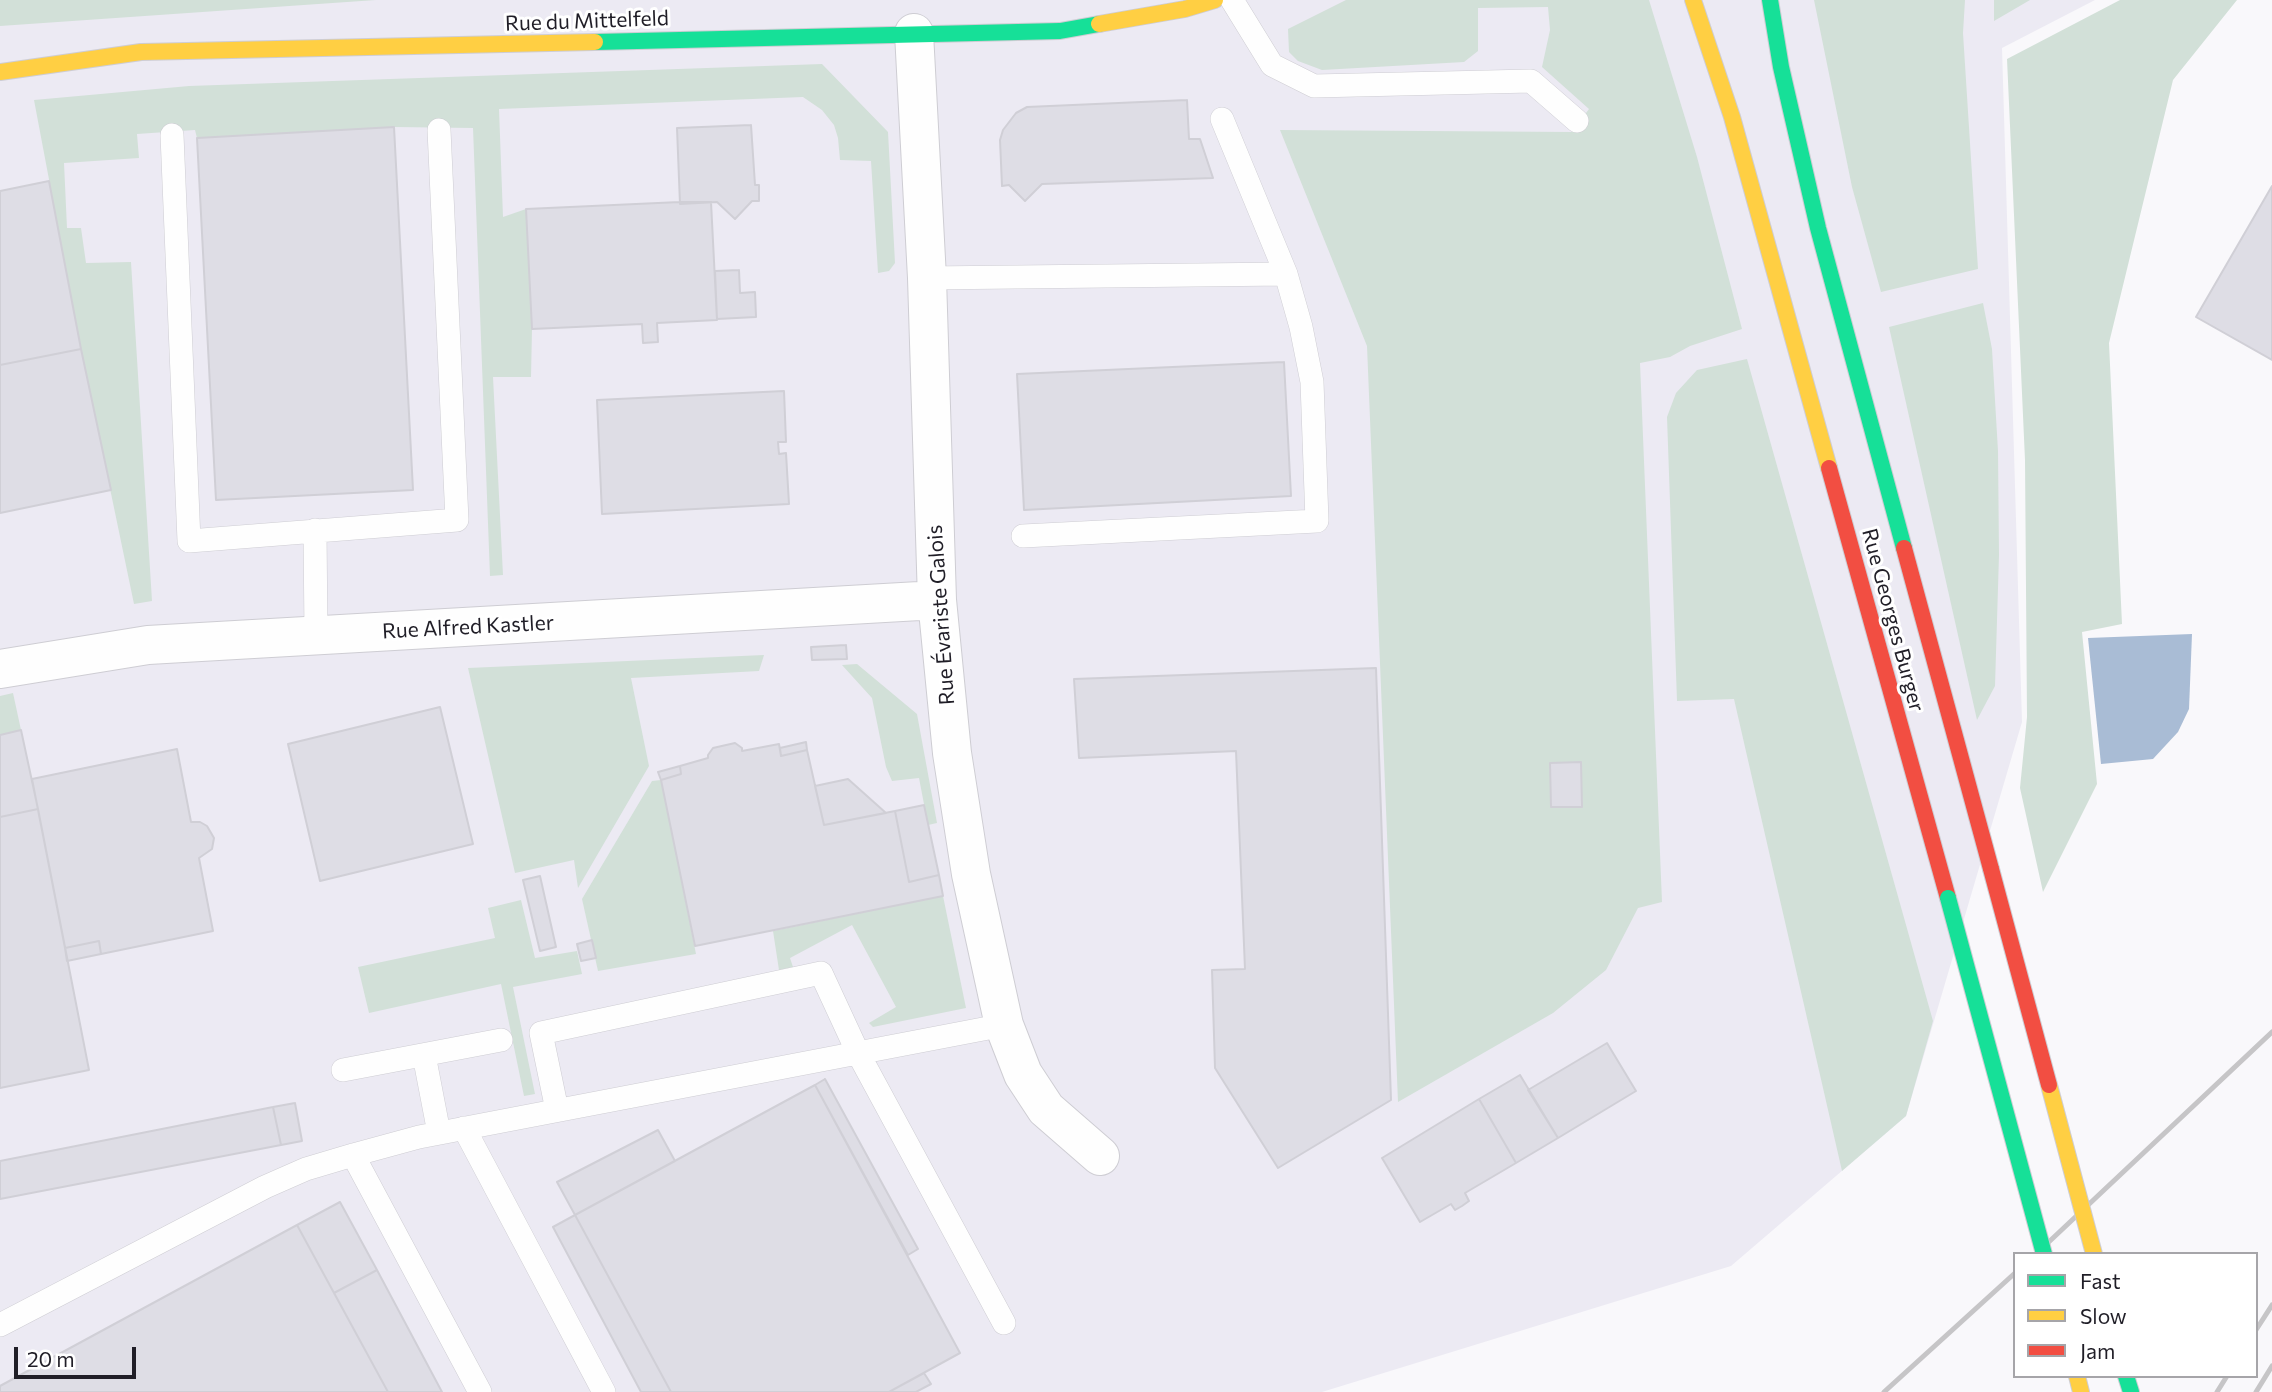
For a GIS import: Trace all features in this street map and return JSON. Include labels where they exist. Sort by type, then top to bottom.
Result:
[{"type":"street","name":"Rue du Mittelfeld","points":[[0,72],[141,52],[1060,31],[1185,9],[1215,0]]},
{"type":"street","name":"Rue Georges Burger","points":[[1693,0],[1732,117],[1948,898],[2042,1252]]},
{"type":"street","name":"Rue Georges Burger","points":[[1770,0],[1780,67],[1818,228],[2093,1252]]},
{"type":"street","name":"Rue Évariste Galois","points":[[914,33],[927,278],[937,600],[954,767],[971,874],[1004,1025],[1023,1074],[1046,1108],[1100,1156]]},
{"type":"street","name":"Rue Alfred Kastler","points":[[0,670],[148,645],[937,600]]},
{"type":"lane","points":[[1232,0],[1272,65],[1314,86],[1531,80],[1577,121]]},
{"type":"lane","points":[[1023,536],[1317,521],[1312,382],[1301,327],[1286,274],[1222,118]]},
{"type":"lane","points":[[172,135],[188,541],[457,520],[439,130]]},
{"type":"lane","points":[[927,278],[1286,274]]},
{"type":"lane","points":[[315,530],[316,635]]},
{"type":"lane","points":[[557,1110],[541,1033],[821,973],[858,1053],[1004,1323]]},
{"type":"lane","points":[[0,1325],[265,1187],[306,1169],[439,1133],[1004,1025]]},
{"type":"lane","points":[[343,1070],[501,1040]]},
{"type":"lane","points":[[424,1055],[439,1133]]},
{"type":"lane","points":[[464,1128],[604,1392]]},
{"type":"lane","points":[[353,1155],[480,1392]]},
{"type":"shaded area","points":[[0,0],[2095,0],[2002,48],[2022,722],[1906,1116],[1731,1266],[1322,1392],[0,1392]]},
{"type":"shaded area","points":[[0,0],[376,0],[0,26]]},
{"type":"shaded area","points":[[1346,0],[1649,0],[1697,157],[1742,329],[1690,346],[1670,357],[1640,363],[1662,902],[1638,908],[1606,970],[1553,1013],[1398,1102],[1367,346],[1280,130],[1572,132],[1589,109],[1542,67],[1550,30],[1548,7],[1478,8],[1478,51],[1464,62],[1322,70],[1298,61],[1289,52],[1288,29]]},
{"type":"shaded area","points":[[1814,0],[1965,0],[1963,33],[1978,269],[1881,292],[1852,187]]},
{"type":"shaded area","points":[[1994,0],[2030,0],[1994,21]]},
{"type":"shaded area","points":[[2120,0],[2237,0],[2173,80],[2109,343],[2122,624],[2082,632],[2097,784],[2043,892],[2020,788],[2027,717],[2025,460],[2007,59]]},
{"type":"shaded area","points":[[822,64],[888,132],[895,263],[889,271],[878,273],[871,161],[840,160],[834,125],[822,110],[803,97],[499,109],[503,217],[526,209],[532,329],[531,377],[493,377],[503,575],[490,576],[473,128],[394,127],[197,138],[195,130],[137,134],[139,158],[64,163],[67,228],[81,228],[86,263],[131,262],[152,601],[134,604],[81,349],[34,100],[189,86]]},
{"type":"shaded area","points":[[1983,303],[1992,349],[1998,451],[1999,555],[1995,686],[1977,720],[1889,327]]},
{"type":"shaded area","points":[[1747,359],[1933,1021],[1906,1116],[1842,1171],[1734,699],[1677,701],[1667,417],[1676,393],[1697,370]]},
{"type":"shaded area","points":[[764,655],[759,671],[631,678],[649,766],[578,888],[574,860],[515,873],[468,668]]},
{"type":"shaded area","points":[[857,664],[917,714],[937,823],[928,825],[919,778],[892,781],[886,767],[872,698],[842,665]]},
{"type":"shaded area","points":[[13,693],[21,730],[0,735],[0,696]]},
{"type":"shaded area","points":[[661,780],[696,954],[598,971],[582,899],[652,781]]},
{"type":"shaded area","points":[[943,896],[966,1008],[873,1027],[869,1023],[896,1007],[852,925],[790,958],[793,967],[779,970],[773,931]]},
{"type":"shaded area","points":[[521,900],[535,958],[577,951],[582,974],[513,987],[535,1094],[524,1096],[501,984],[369,1013],[358,967],[495,938],[488,908]]},
{"type":"water","points":[[2192,634],[2189,709],[2178,732],[2153,759],[2101,764],[2088,638]]},
{"type":"building","points":[[1187,100],[1189,139],[1200,139],[1213,178],[1042,184],[1025,201],[1009,185],[1002,186],[1000,140],[1003,130],[1016,113],[1027,107]]},
{"type":"building","points":[[751,125],[755,185],[759,185],[759,201],[752,201],[735,219],[717,202],[680,204],[677,128]]},
{"type":"building","points":[[394,127],[413,490],[216,500],[197,138]]},
{"type":"building","points":[[49,181],[81,349],[0,365],[0,191]]},
{"type":"building","points":[[2272,186],[2272,360],[2196,317]]},
{"type":"building","points":[[711,202],[717,320],[657,323],[658,342],[643,343],[642,324],[532,329],[526,209]]},
{"type":"building","points":[[739,270],[740,293],[755,292],[756,317],[717,319],[715,271]]},
{"type":"building","points":[[81,349],[111,490],[0,513],[0,365]]},
{"type":"building","points":[[1284,362],[1291,496],[1024,510],[1017,374]]},
{"type":"building","points":[[784,391],[786,442],[778,442],[779,454],[786,453],[789,504],[602,514],[597,400]]},
{"type":"building","points":[[846,645],[847,659],[812,660],[811,647]]},
{"type":"building","points":[[1376,668],[1391,1100],[1278,1168],[1215,1068],[1212,970],[1245,969],[1236,751],[1079,758],[1074,679]]},
{"type":"building","points":[[440,707],[473,844],[320,881],[288,744]]},
{"type":"building","points":[[21,730],[38,809],[0,817],[0,735]]},
{"type":"building","points":[[806,742],[807,750],[781,756],[780,748]]},
{"type":"building","points":[[735,743],[742,751],[779,744],[781,756],[807,750],[824,825],[895,811],[909,882],[939,875],[943,896],[695,946],[661,780],[681,774],[680,766],[708,758],[713,748]]},
{"type":"building","points":[[177,749],[191,822],[200,822],[207,826],[214,838],[212,849],[199,858],[213,931],[101,954],[99,941],[65,948],[32,779]]},
{"type":"building","points":[[1581,762],[1582,807],[1551,807],[1550,763]]},
{"type":"building","points":[[680,766],[681,774],[661,780],[658,772]]},
{"type":"building","points":[[848,779],[886,813],[824,825],[815,786]]},
{"type":"building","points":[[924,805],[939,875],[909,882],[895,811]]},
{"type":"building","points":[[38,809],[89,1070],[0,1088],[0,817]]},
{"type":"building","points":[[540,876],[556,947],[540,951],[523,880]]},
{"type":"building","points":[[592,940],[596,958],[581,961],[577,944]]},
{"type":"building","points":[[99,941],[101,954],[67,961],[65,948]]},
{"type":"building","points":[[1607,1043],[1636,1091],[1558,1138],[1528,1090]]},
{"type":"building","points":[[1520,1075],[1558,1138],[1516,1163],[1479,1099]]},
{"type":"building","points":[[825,1079],[918,1249],[908,1255],[815,1085]]},
{"type":"building","points":[[815,1085],[960,1353],[889,1392],[671,1392],[575,1215]]},
{"type":"building","points":[[1479,1099],[1516,1163],[1465,1193],[1469,1201],[1462,1206],[1455,1210],[1451,1204],[1420,1222],[1382,1158]]},
{"type":"building","points":[[295,1103],[302,1141],[281,1145],[273,1107]]},
{"type":"building","points":[[273,1107],[281,1145],[0,1199],[0,1161]]},
{"type":"building","points":[[658,1130],[675,1161],[575,1215],[557,1182]]},
{"type":"building","points":[[340,1202],[377,1270],[334,1293],[297,1225]]},
{"type":"building","points":[[575,1215],[671,1392],[641,1392],[553,1227]]},
{"type":"building","points":[[297,1225],[388,1392],[0,1392],[0,1386]]},
{"type":"building","points":[[377,1270],[442,1392],[388,1392],[334,1293]]},
{"type":"building","points":[[924,1373],[931,1384],[916,1392],[889,1392]]},
{"type":"railway","points":[[2038,1252],[2272,1032]]},
{"type":"railway","points":[[1884,1392],[2013,1275]]},
{"type":"railway","points":[[2258,1327],[2272,1305]]},
{"type":"railway","points":[[2256,1392],[2272,1366]]},
{"type":"railway","points":[[2217,1392],[2226,1378]]},
{"type":"traffic: fast","points":[[1770,0],[1781,67],[1818,228],[1904,548]]},
{"type":"traffic: fast","points":[[595,42],[1060,31],[1099,24]]},
{"type":"traffic: fast","points":[[1948,898],[2043,1252]]},
{"type":"traffic: fast","points":[[2127,1378],[2131,1392]]},
{"type":"traffic: slow","points":[[1099,24],[1185,9],[1215,0]]},
{"type":"traffic: slow","points":[[1693,0],[1732,117],[1829,468]]},
{"type":"traffic: slow","points":[[0,72],[141,52],[595,42]]},
{"type":"traffic: slow","points":[[2049,1085],[2093,1252]]},
{"type":"traffic: slow","points":[[2078,1378],[2081,1392]]},
{"type":"traffic: jam","points":[[1829,468],[1948,898]]},
{"type":"traffic: jam","points":[[1904,548],[1991,869]]},
{"type":"traffic: jam","points":[[1991,869],[2049,1085]]}]
